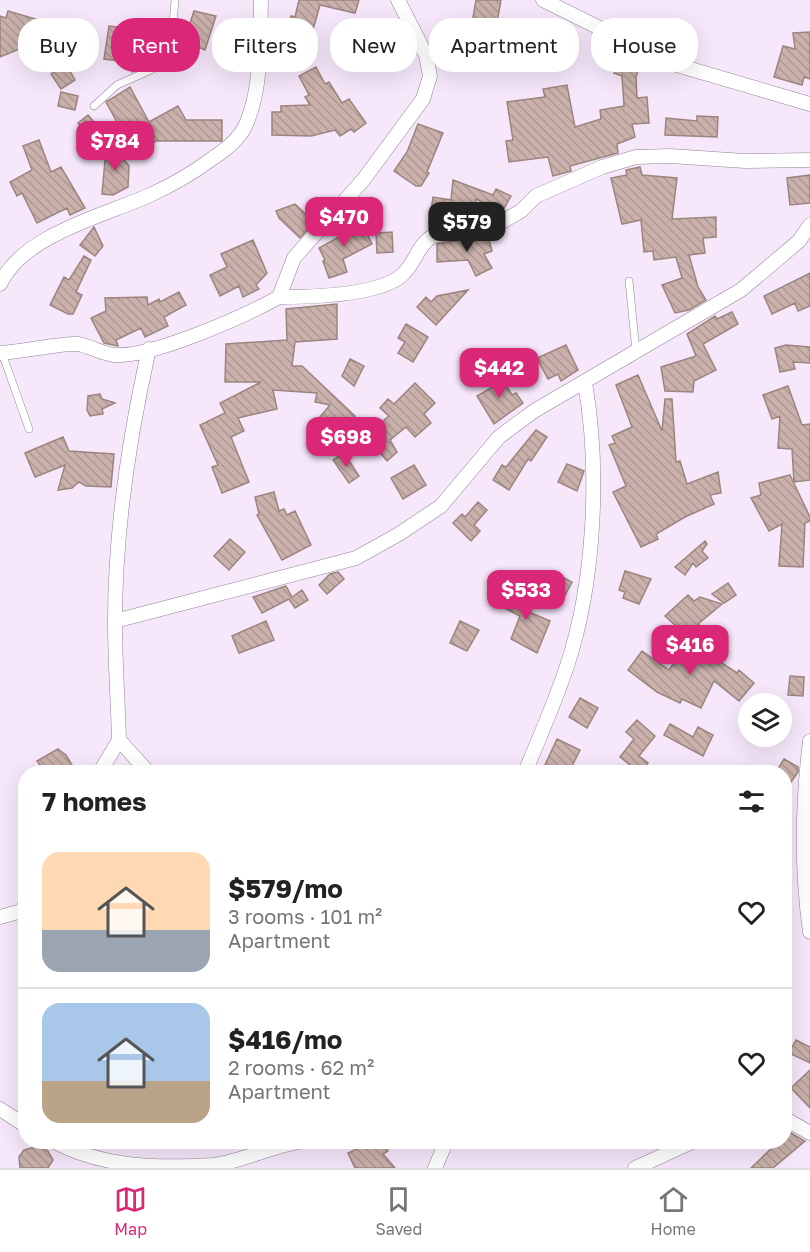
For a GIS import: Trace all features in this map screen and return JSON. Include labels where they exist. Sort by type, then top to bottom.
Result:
[{"type":"street","points":[[0,284],[5,274],[25,253],[82,222],[150,195],[191,174],[238,138],[247,122],[256,88],[261,0]]},
{"type":"street","points":[[279,297],[294,258],[364,179],[423,99],[430,76],[426,55],[398,0]]},
{"type":"street","points":[[543,0],[670,63],[810,104]]},
{"type":"street","points":[[1,353],[78,344],[114,355],[149,349],[202,332],[255,310],[279,297],[324,297],[388,282],[401,276],[427,240],[433,236],[498,224],[520,211],[536,196],[602,167],[636,157],[670,156],[745,162],[810,160]]},
{"type":"street","points":[[115,621],[356,558],[399,534],[441,506],[500,437],[534,411],[741,290],[800,241],[810,225]]},
{"type":"street","points":[[104,765],[119,740],[115,621],[117,579],[132,426],[149,349]]},
{"type":"street","points":[[528,765],[568,664],[581,608],[591,526],[592,426],[585,383]]},
{"type":"street","points":[[119,740],[142,765]]},
{"type":"street","points":[[810,741],[802,832],[803,886],[810,932]]},
{"type":"street","points":[[0,917],[18,911]]},
{"type":"street","points":[[0,1109],[18,1121]]},
{"type":"street","points":[[792,1123],[810,1133]]},
{"type":"street","points":[[68,1149],[80,1155],[130,1167],[214,1165],[260,1149]]},
{"type":"street","points":[[435,1168],[443,1149]]},
{"type":"street","points":[[635,1168],[677,1149]]},
{"type":"lane","points":[[94,106],[117,85],[153,69],[160,63],[171,46],[176,0]]},
{"type":"lane","points":[[629,281],[636,351]]},
{"type":"lane","points":[[1,353],[29,429]]},
{"type":"building","points":[[299,0],[359,0],[355,13],[320,5],[316,18],[290,18],[291,16],[295,17]]},
{"type":"building","points":[[476,0],[501,0],[498,18],[473,18]]},
{"type":"building","points":[[8,11],[32,18],[18,18],[18,50],[0,57],[0,16],[6,18]]},
{"type":"building","points":[[194,11],[216,16],[212,18],[212,28],[205,50],[200,48],[200,18],[192,18]]},
{"type":"building","points":[[109,26],[111,26],[111,60],[104,59]]},
{"type":"building","points":[[810,32],[810,79],[804,77],[802,85],[774,77],[783,46],[795,49],[793,33]]},
{"type":"building","points":[[318,71],[325,84],[329,82],[342,103],[349,99],[366,123],[354,132],[351,129],[340,136],[335,130],[311,136],[272,135],[272,112],[281,112],[281,106],[310,105],[305,97],[309,95],[299,76],[307,72]]},
{"type":"building","points":[[70,72],[75,80],[61,89],[51,74]]},
{"type":"building","points":[[638,72],[637,98],[647,97],[649,123],[632,124],[635,137],[617,144],[618,153],[570,166],[571,171],[553,176],[548,157],[509,162],[506,141],[513,140],[507,102],[545,97],[543,89],[567,85],[575,127],[601,119],[600,110],[624,106],[622,76],[614,73]]},
{"type":"building","points":[[130,87],[149,122],[178,106],[186,120],[222,120],[222,141],[156,141],[134,153],[106,102]]},
{"type":"building","points":[[61,92],[78,96],[75,110],[58,106]]},
{"type":"building","points":[[88,115],[103,133],[93,142],[78,123]]},
{"type":"building","points":[[697,116],[718,117],[717,137],[665,135],[666,118],[697,121]]},
{"type":"building","points":[[418,124],[443,133],[427,172],[429,173],[421,186],[416,186],[394,171],[407,152]]},
{"type":"building","points":[[107,138],[129,166],[128,187],[113,195],[102,194]]},
{"type":"building","points":[[39,140],[51,172],[61,167],[85,208],[70,215],[67,208],[37,223],[22,193],[17,196],[10,182],[32,170],[23,146]]},
{"type":"building","points":[[640,167],[642,175],[677,178],[672,219],[716,217],[716,237],[703,238],[705,253],[689,255],[698,287],[706,300],[689,310],[675,313],[662,285],[682,278],[676,257],[654,260],[653,251],[644,252],[641,220],[622,224],[611,178],[627,175],[626,170]]},
{"type":"building","points":[[810,175],[810,203],[790,205],[787,178]]},
{"type":"building","points":[[453,180],[493,195],[496,189],[511,196],[502,212],[476,199],[471,220],[435,227],[429,224],[433,197],[451,200]]},
{"type":"building","points":[[295,204],[314,222],[300,238],[279,218],[276,211]]},
{"type":"building","points":[[360,220],[372,244],[343,259],[347,272],[329,278],[323,261],[325,260],[319,248],[339,237],[337,231]]},
{"type":"building","points":[[94,227],[103,246],[95,256],[80,245]]},
{"type":"building","points":[[392,232],[393,252],[377,253],[376,233]]},
{"type":"building","points":[[488,236],[492,251],[484,254],[492,268],[476,276],[468,260],[437,262],[437,244],[467,239],[466,244]]},
{"type":"building","points":[[253,240],[267,273],[256,285],[259,289],[243,297],[239,286],[220,296],[210,275],[227,267],[221,254]]},
{"type":"building","points":[[84,256],[91,260],[76,292],[82,295],[73,314],[68,314],[50,305],[64,277],[69,280]]},
{"type":"building","points":[[810,273],[810,306],[798,311],[795,303],[772,314],[764,296]]},
{"type":"building","points":[[468,290],[436,325],[417,307],[426,297],[431,302],[437,296]]},
{"type":"building","points":[[179,292],[186,305],[164,317],[168,326],[145,337],[141,328],[116,340],[118,346],[104,343],[91,318],[106,311],[105,298],[147,297],[148,305],[159,299],[160,302]]},
{"type":"building","points":[[337,304],[337,339],[295,342],[292,366],[302,366],[355,416],[338,434],[320,417],[330,405],[315,402],[317,393],[273,390],[277,409],[238,418],[244,431],[231,437],[249,482],[222,493],[212,467],[218,465],[200,425],[225,413],[220,403],[261,382],[225,382],[226,344],[287,340],[286,309]]},
{"type":"building","points":[[732,312],[738,324],[703,344],[716,370],[694,381],[693,392],[665,391],[661,367],[696,356],[687,334],[715,316],[717,319]]},
{"type":"building","points":[[406,324],[428,337],[413,362],[398,353],[405,342],[398,338]]},
{"type":"building","points":[[566,345],[578,370],[561,381],[558,374],[548,379],[537,358]]},
{"type":"building","points":[[786,345],[810,347],[810,363],[793,362],[795,369],[780,372],[775,348]]},
{"type":"building","points":[[350,359],[364,366],[354,386],[342,376]]},
{"type":"building","points":[[498,372],[512,395],[516,393],[523,403],[494,424],[477,396],[491,388],[486,379]]},
{"type":"building","points":[[638,375],[662,431],[665,399],[672,399],[676,462],[680,461],[687,484],[718,472],[721,493],[710,495],[714,504],[656,534],[658,539],[641,547],[613,492],[626,486],[609,445],[615,443],[612,436],[632,427],[616,385]]},
{"type":"building","points":[[415,383],[435,403],[424,414],[431,423],[415,437],[406,427],[390,440],[397,452],[387,461],[365,435],[389,416],[380,408],[388,399],[394,404]]},
{"type":"building","points":[[788,386],[802,425],[810,424],[810,480],[794,482],[792,449],[778,448],[780,416],[772,419],[763,395]]},
{"type":"building","points":[[100,394],[102,399],[115,403],[102,409],[103,414],[90,416],[87,410],[88,396]]},
{"type":"building","points":[[536,430],[547,437],[531,461],[528,459],[509,490],[493,480],[502,465],[506,467]]},
{"type":"building","points":[[63,437],[69,451],[114,454],[111,487],[86,486],[79,482],[72,488],[58,490],[65,465],[35,477],[25,453]]},
{"type":"building","points":[[344,453],[359,476],[349,483],[333,460]]},
{"type":"building","points":[[567,464],[584,471],[577,491],[558,482]]},
{"type":"building","points":[[414,465],[426,485],[403,499],[391,478]]},
{"type":"building","points":[[790,475],[810,517],[810,521],[805,523],[803,567],[779,566],[782,524],[769,531],[751,498],[761,495],[759,483]]},
{"type":"building","points":[[274,492],[279,511],[284,509],[287,515],[295,511],[311,545],[282,560],[257,515],[259,514],[255,497]]},
{"type":"building","points":[[478,502],[487,510],[474,525],[480,531],[471,541],[453,523],[462,514],[465,517]]},
{"type":"building","points":[[230,539],[245,552],[229,570],[214,556]]},
{"type":"building","points":[[705,541],[707,544],[702,551],[708,558],[696,567],[693,563],[685,575],[675,567]]},
{"type":"building","points":[[625,571],[651,579],[639,604],[623,598],[625,592],[619,590]]},
{"type":"building","points":[[338,572],[344,579],[327,594],[319,585],[330,574]]},
{"type":"building","points":[[560,576],[572,582],[563,599],[551,593]]},
{"type":"building","points":[[728,583],[736,595],[724,603],[712,594]]},
{"type":"building","points":[[286,586],[292,597],[302,590],[308,600],[295,608],[289,599],[262,613],[253,597]]},
{"type":"building","points":[[511,587],[534,600],[529,612],[550,621],[537,653],[511,639],[520,616],[502,607]]},
{"type":"building","points":[[688,595],[694,601],[700,597],[722,604],[698,624],[704,629],[694,642],[665,616]]},
{"type":"building","points":[[266,621],[274,640],[239,653],[232,636]]},
{"type":"building","points":[[460,621],[479,630],[467,651],[450,643]]},
{"type":"building","points":[[690,642],[737,673],[739,670],[754,683],[746,693],[738,693],[738,700],[714,681],[701,708],[682,699],[680,703],[657,692],[628,670],[642,651],[669,670]]},
{"type":"building","points":[[790,676],[804,677],[803,696],[788,693]]},
{"type":"building","points":[[580,698],[598,708],[587,728],[569,717]]},
{"type":"building","points":[[637,720],[655,736],[639,756],[648,763],[646,765],[630,765],[620,757],[634,739],[626,732]]},
{"type":"building","points":[[670,724],[693,737],[698,727],[713,735],[703,756],[664,735]]},
{"type":"building","points":[[557,739],[580,750],[572,765],[545,765]]},
{"type":"building","points":[[58,749],[66,755],[72,765],[40,765],[37,761]]},
{"type":"building","points":[[784,759],[798,767],[798,772],[792,781],[792,765],[780,765]]},
{"type":"building","points":[[796,1040],[810,1047],[810,1063],[792,1054],[792,1047]]},
{"type":"building","points":[[810,1070],[810,1108],[792,1089]]},
{"type":"building","points":[[792,1134],[805,1141],[773,1168],[751,1168],[771,1149],[792,1149]]},
{"type":"building","points":[[44,1149],[53,1160],[48,1168],[20,1168],[19,1157],[24,1150]]},
{"type":"building","points":[[357,1149],[387,1149],[388,1151],[383,1154],[395,1168],[355,1168],[348,1153]]}]
